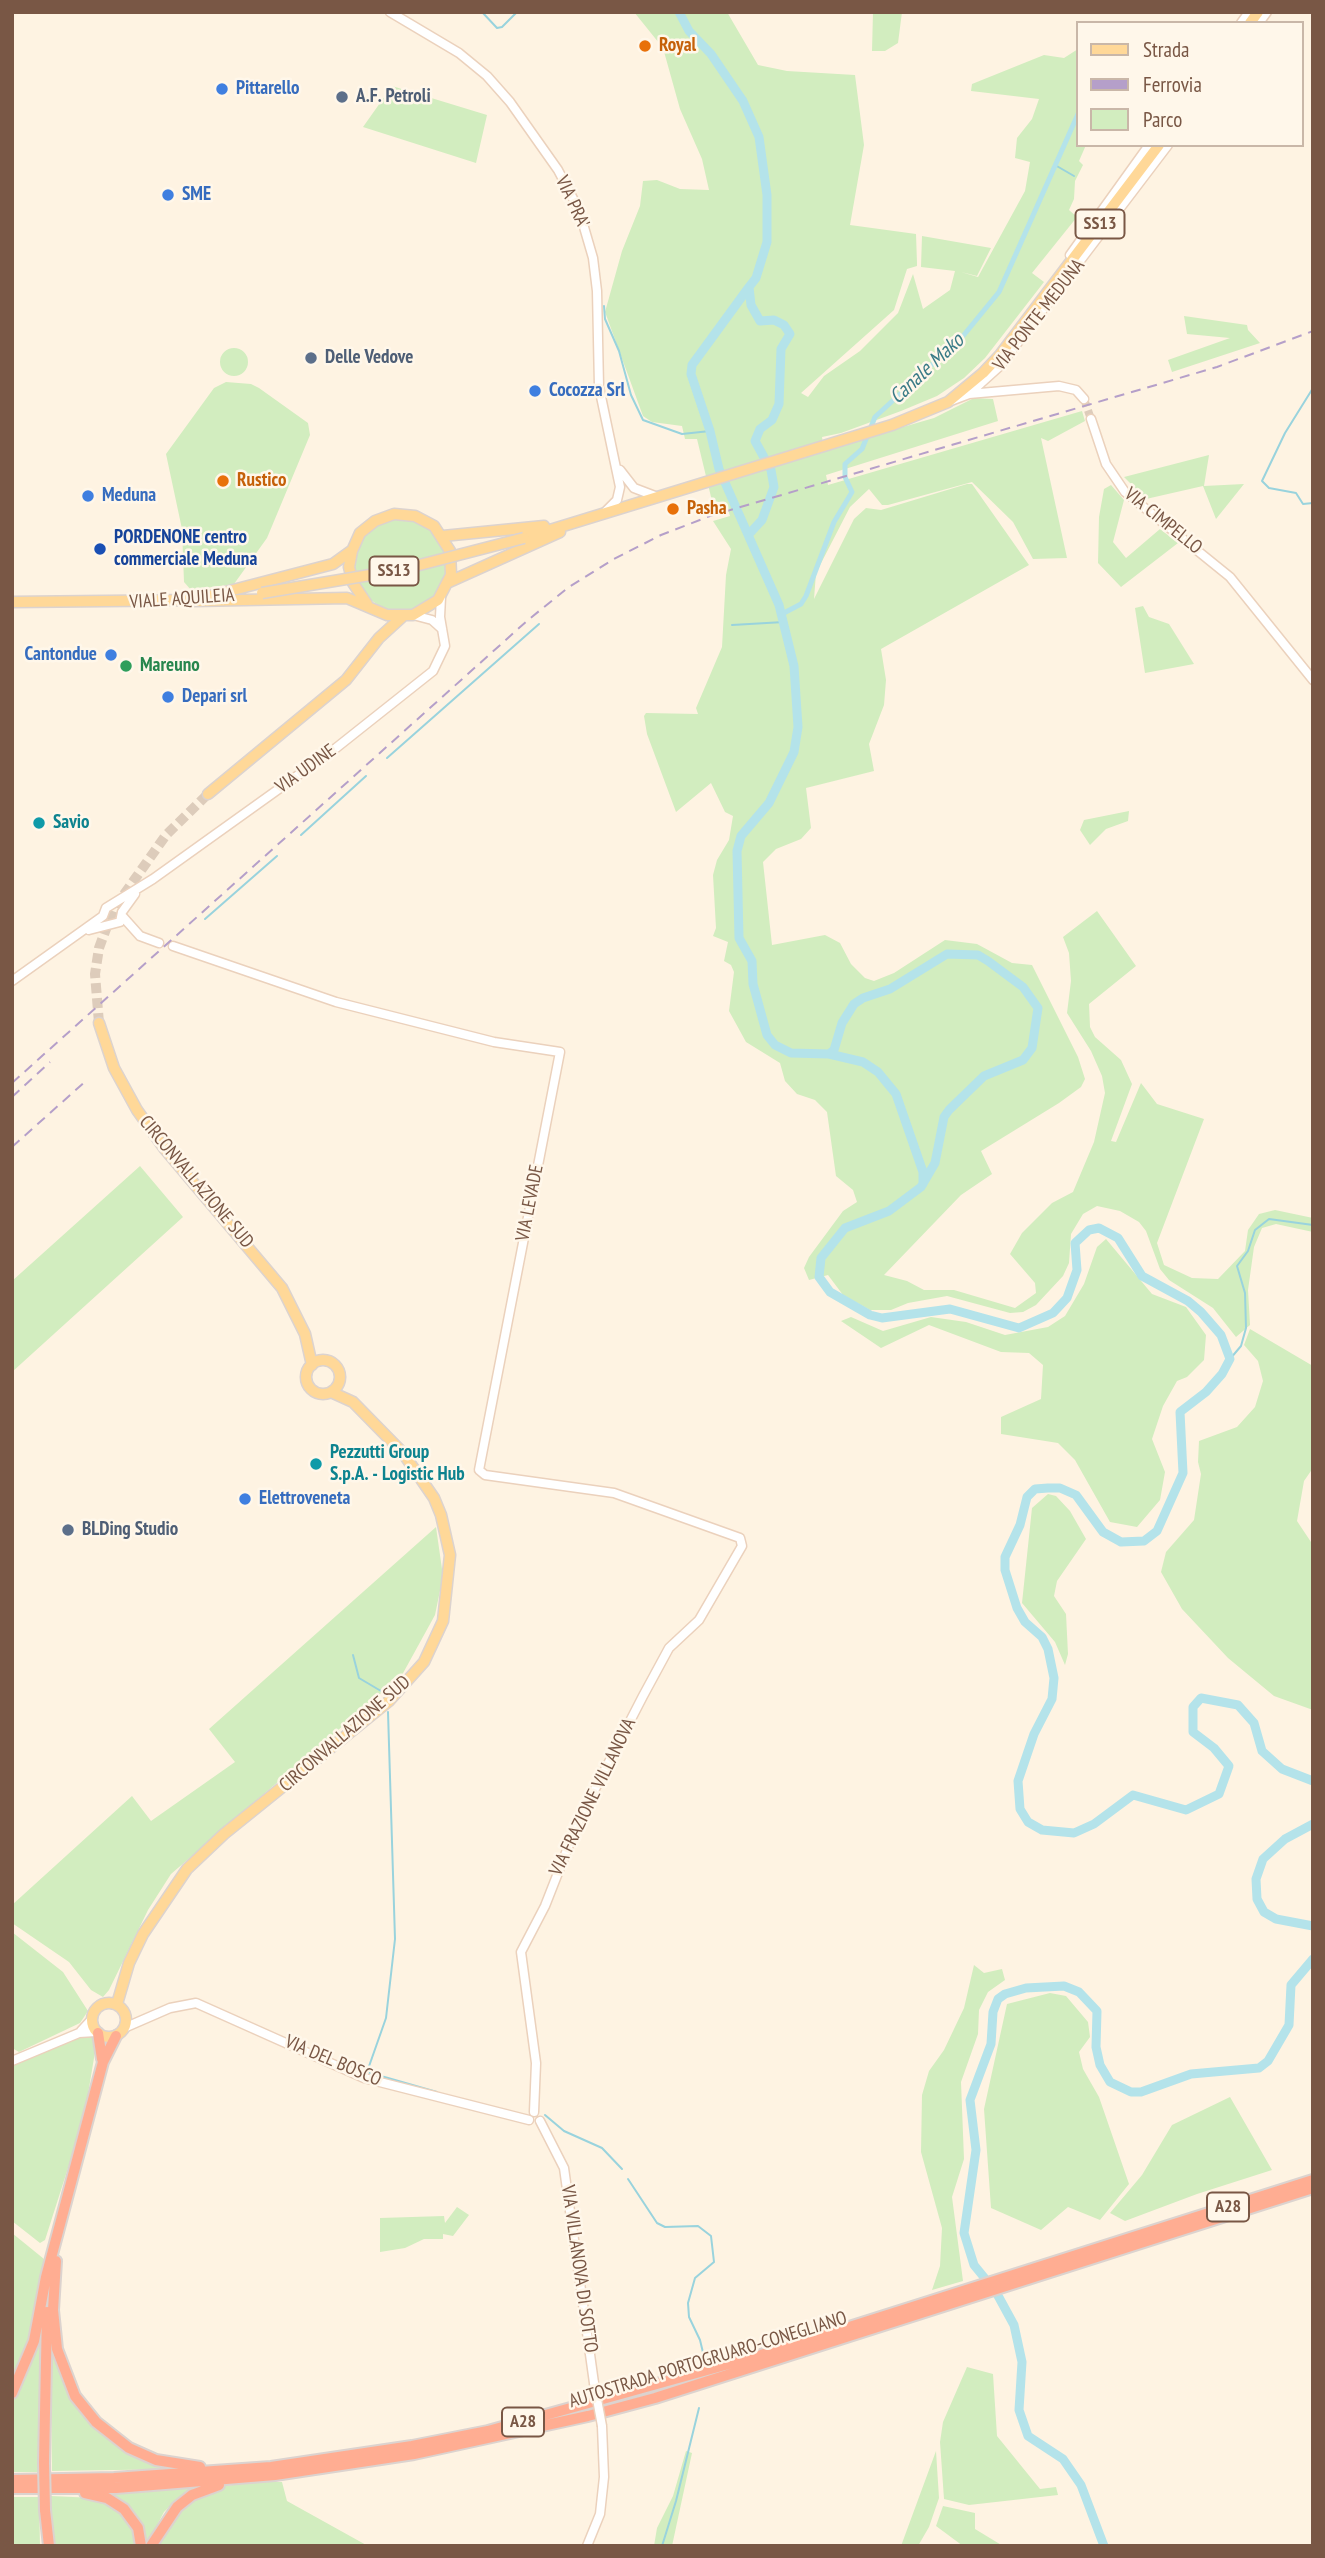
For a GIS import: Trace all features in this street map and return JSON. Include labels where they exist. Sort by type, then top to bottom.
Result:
[{"type":"highway","points":[[12,2393],[34,2341],[58,2234],[103,2062],[120,2032]]},
{"type":"highway","points":[[97,2033],[103,2062]]},
{"type":"highway","name":"AUTOSTRADA PORTOGRUARO-CONEGLIANO","points":[[12,2491],[116,2488],[273,2471],[364,2458],[588,2416],[1313,2180]]},
{"type":"highway","name":"AUTOSTRADA PORTOGRUARO-CONEGLIANO","points":[[1146,2236],[1313,2188]]},
{"type":"highway","points":[[49,2546],[44,2463],[48,2295],[58,2234]]},
{"type":"highway","points":[[58,2234],[53,2310],[57,2348],[67,2380],[85,2409],[118,2441],[156,2460],[252,2473]]},
{"type":"highway","points":[[151,2546],[170,2514],[192,2495],[252,2473]]},
{"type":"highway","name":"AUTOSTRADA PORTOGRUARO-CONEGLIANO","points":[[12,2480],[252,2473]]},
{"type":"highway","points":[[12,2491],[73,2492],[107,2498],[131,2515],[138,2528],[141,2546]]},
{"type":"main road","name":"VIA PONTE MEDUNA","points":[[707,481],[892,425],[947,402],[983,373],[1041,302],[1157,147]]},
{"type":"main road","name":"VIALE AQUILEIA","points":[[12,602],[192,601],[262,593],[400,570],[524,538],[707,481]]},
{"type":"main road","points":[[192,601],[348,598],[370,606],[402,617],[414,615],[429,608],[442,596],[449,582],[452,559],[443,536],[422,518],[394,514],[370,524],[357,539],[352,551],[349,567],[353,583],[370,606],[379,624],[379,638]]},
{"type":"main road","points":[[443,536],[519,531],[603,514]]},
{"type":"main road","points":[[449,582],[603,514]]},
{"type":"main road","points":[[192,601],[333,564],[352,551]]},
{"type":"main road","points":[[208,794],[346,680],[379,638],[402,617]]},
{"type":"main road","name":"CIRCONVALLAZIONE SUD","points":[[99,1023],[114,1068],[136,1110],[164,1148],[276,1279],[305,1334]]},
{"type":"main road","points":[[305,1334],[324,1360],[336,1366],[340,1374],[339,1383],[331,1392],[319,1394],[309,1387],[306,1375],[312,1365],[324,1360]]},
{"type":"main road","points":[[305,1334],[312,1365]]},
{"type":"main road","points":[[339,1383],[353,1402]]},
{"type":"main road","name":"CIRCONVALLAZIONE SUD","points":[[114,2004],[143,1934],[187,1869],[224,1834],[389,1701],[410,1681],[435,1643],[443,1621],[450,1578],[450,1555],[442,1515],[416,1469],[353,1402],[331,1392]]},
{"type":"main road","points":[[114,2004],[125,2015],[120,2032],[105,2037],[97,2033],[92,2019],[97,2007],[114,2004]]},
{"type":"street","name":"VIA PRA'","points":[[390,12],[458,53],[487,76],[545,152],[574,199],[593,258],[597,291],[599,387],[617,465],[619,496],[603,514]]},
{"type":"street","name":"VIA PONTE MEDUNA","points":[[1041,302],[1078,244],[1148,147]]},
{"type":"street","name":"VIA PONTE MEDUNA","points":[[947,402],[969,394],[988,380],[1166,147]]},
{"type":"street","points":[[988,380],[990,387],[999,392]]},
{"type":"street","points":[[969,394],[1067,386],[1079,392],[1084,399]]},
{"type":"street","name":"VIA CIMPELLO","points":[[1091,419],[1106,464],[1125,492],[1230,577],[1313,680]]},
{"type":"street","name":"VIA PRA'","points":[[617,465],[634,488],[655,496]]},
{"type":"street","name":"VIA UDINE","points":[[12,981],[77,935],[105,920],[106,908],[114,906],[356,733],[433,671],[444,653],[442,596]]},
{"type":"street","points":[[414,615],[432,620],[442,629]]},
{"type":"street","points":[[105,920],[122,917],[139,888]]},
{"type":"street","points":[[114,906],[142,937],[159,943]]},
{"type":"street","name":"VIA LEVADE","points":[[173,946],[337,1002],[494,1042],[561,1052],[479,1470],[485,1475],[614,1493],[740,1538],[740,1550]]},
{"type":"street","name":"VIA FRAZIONE VILLANOVA","points":[[532,2116],[536,2063],[521,1952],[545,1906],[578,1822],[661,1662],[669,1648],[699,1620],[740,1550]]},
{"type":"street","name":"VIA DEL BOSCO","points":[[120,2032],[142,2019],[177,2005],[196,2003],[365,2078],[532,2116],[535,2124],[540,2121]]},
{"type":"street","points":[[125,2015],[142,2019]]},
{"type":"street","points":[[79,2033],[92,2019]]},
{"type":"street","points":[[12,2061],[79,2033],[97,2033]]},
{"type":"street","name":"VIA VILLANOVA DI SOTTO","points":[[540,2121],[564,2168],[602,2426],[604,2477],[600,2514],[587,2546]]},
{"type":"green space","points":[[634,12],[727,12],[758,65],[787,71],[855,75],[864,145],[850,225],[916,234],[917,266],[907,269],[894,310],[801,393],[808,397],[824,376],[860,351],[898,313],[913,274],[923,309],[950,290],[955,271],[921,267],[922,236],[991,248],[977,276],[961,272],[978,277],[1025,191],[1030,162],[1015,158],[1017,138],[1032,119],[1039,99],[971,91],[972,84],[1044,55],[1064,58],[1076,50],[1076,147],[1085,147],[1079,161],[1083,165],[1075,181],[1074,199],[1069,210],[1077,217],[1032,273],[1044,282],[985,358],[964,378],[937,396],[901,411],[841,433],[822,437],[824,450],[934,418],[974,398],[993,399],[998,421],[826,475],[828,485],[1082,411],[1085,421],[1048,441],[1041,438],[1067,558],[1033,559],[1013,522],[972,482],[888,505],[882,505],[869,489],[850,507],[816,573],[814,599],[854,519],[866,508],[881,510],[967,484],[972,484],[1029,565],[881,649],[886,680],[884,705],[869,744],[874,771],[806,788],[811,828],[801,839],[776,849],[763,862],[772,945],[825,935],[840,943],[851,964],[865,978],[874,981],[894,973],[945,940],[977,944],[1012,963],[1032,965],[1078,1057],[1085,1079],[1081,1087],[1059,1103],[981,1151],[992,1174],[961,1195],[884,1275],[907,1281],[924,1290],[954,1290],[1015,1308],[1036,1293],[1035,1283],[1010,1254],[1022,1233],[1052,1203],[1073,1192],[1094,1142],[1105,1093],[1102,1076],[1091,1051],[1067,1013],[1071,981],[1069,953],[1063,937],[1097,911],[1136,966],[1089,1004],[1090,1027],[1095,1037],[1121,1060],[1132,1084],[1111,1141],[1116,1142],[1141,1083],[1157,1104],[1204,1119],[1157,1243],[1164,1265],[1192,1278],[1218,1279],[1245,1251],[1248,1230],[1259,1214],[1275,1210],[1313,1218],[1313,1232],[1276,1224],[1262,1228],[1254,1247],[1248,1290],[1250,1325],[1236,1337],[1213,1308],[1169,1280],[1160,1269],[1146,1231],[1139,1222],[1120,1211],[1097,1206],[1083,1214],[1071,1234],[1069,1263],[1063,1276],[1036,1305],[1023,1312],[1010,1313],[947,1296],[908,1303],[891,1310],[870,1310],[843,1295],[828,1275],[809,1280],[804,1268],[809,1257],[843,1211],[857,1202],[853,1190],[836,1176],[827,1112],[815,1100],[797,1094],[785,1081],[780,1063],[746,1042],[729,1011],[734,972],[731,965],[724,961],[728,942],[713,936],[716,928],[713,875],[717,860],[729,840],[733,816],[725,812],[711,783],[676,812],[647,734],[644,716],[646,713],[698,714],[696,708],[722,647],[726,575],[731,549],[713,521],[730,516],[726,503],[712,501],[697,439],[685,439],[682,426],[652,422],[643,416],[605,312],[622,251],[640,206],[643,181],[657,180],[680,189],[709,190],[702,159],[680,109],[663,48]]},
{"type":"green space","points":[[873,12],[902,12],[898,43],[885,51],[872,51]]},
{"type":"green space","points":[[392,86],[487,115],[476,163],[363,127]]},
{"type":"green space","points":[[1184,316],[1247,325],[1248,330],[1260,343],[1172,372],[1168,360],[1230,338],[1187,334]]},
{"type":"green space","points":[[234,348],[244,352],[248,362],[244,372],[234,376],[224,372],[220,362],[224,352]]},
{"type":"green space","points":[[226,382],[251,384],[259,388],[308,423],[310,435],[267,538],[234,584],[191,590],[184,582],[182,529],[166,454],[214,388]]},
{"type":"green space","points":[[1209,455],[1204,486],[1244,484],[1216,519],[1203,486],[1146,499],[1124,477]]},
{"type":"green space","points":[[1111,485],[1124,500],[1113,542],[1126,558],[1160,529],[1178,543],[1121,587],[1098,563],[1099,517],[1104,489]]},
{"type":"green space","points":[[401,519],[419,522],[434,532],[444,547],[447,565],[444,583],[434,598],[419,608],[401,611],[383,608],[368,598],[358,583],[355,565],[358,547],[368,532],[383,522]]},
{"type":"green space","points":[[1143,606],[1149,617],[1169,624],[1194,664],[1145,673],[1135,608]]},
{"type":"green space","points":[[1129,811],[1128,821],[1106,829],[1090,845],[1080,830],[1084,820]]},
{"type":"green space","points":[[140,1166],[183,1217],[12,1372],[12,1281]]},
{"type":"green space","points":[[1106,1239],[1152,1294],[1186,1307],[1206,1335],[1204,1360],[1187,1377],[1177,1381],[1163,1406],[1152,1439],[1165,1472],[1160,1500],[1137,1527],[1110,1522],[1075,1460],[1058,1443],[1001,1434],[1001,1417],[1041,1399],[1043,1365],[1029,1353],[1001,1352],[929,1325],[881,1348],[841,1321],[851,1317],[883,1331],[931,1317],[966,1322],[1005,1335],[1048,1327],[1065,1316],[1084,1284],[1097,1247]]},
{"type":"green space","points":[[1250,1329],[1313,1366],[1313,1468],[1304,1481],[1297,1521],[1313,1545],[1313,1710],[1274,1696],[1228,1658],[1182,1609],[1161,1572],[1166,1552],[1194,1520],[1201,1474],[1198,1462],[1199,1441],[1237,1427],[1255,1407],[1263,1381],[1258,1361],[1244,1345]]},
{"type":"green space","points":[[1048,1494],[1056,1496],[1070,1511],[1086,1539],[1057,1581],[1054,1596],[1066,1614],[1068,1654],[1065,1665],[1055,1642],[1022,1603],[1032,1508]]},
{"type":"green space","points":[[436,1527],[443,1576],[435,1615],[402,1675],[171,1874],[148,1910],[109,1990],[103,1997],[91,1990],[69,1962],[12,1923],[12,1905],[132,1796],[151,1821],[235,1762],[209,1729]]},
{"type":"green space","points":[[12,1932],[63,1972],[88,2011],[80,2023],[19,2052],[12,2048]]},
{"type":"green space","points":[[974,1965],[984,1973],[1002,1969],[1005,1980],[988,1992],[979,2010],[978,2034],[961,2082],[964,2159],[952,2197],[963,2281],[932,2290],[940,2266],[942,2228],[921,2152],[922,2095],[929,2071],[944,2050],[964,2008]]},
{"type":"green space","points":[[1050,1993],[1066,1996],[1088,2022],[1090,2037],[1079,2052],[1083,2069],[1099,2097],[1129,2184],[1100,2220],[1068,2207],[1041,2230],[991,2208],[984,2109],[1007,2004]]},
{"type":"green space","points":[[87,2034],[95,2039],[95,2052],[84,2118],[45,2240],[40,2243],[12,2221],[12,2065]]},
{"type":"green space","points":[[1230,2097],[1272,2170],[1125,2221],[1110,2213],[1142,2175],[1172,2125]]},
{"type":"green space","points":[[457,2207],[469,2215],[453,2236],[443,2234],[443,2239],[424,2239],[405,2248],[380,2252],[380,2218],[444,2216],[445,2223]]},
{"type":"green space","points":[[12,2233],[44,2259],[25,2357],[12,2385]]},
{"type":"green space","points":[[50,2324],[64,2379],[108,2436],[181,2469],[52,2471]]},
{"type":"green space","points":[[41,2326],[39,2472],[12,2472],[12,2400],[31,2362]]},
{"type":"green space","points":[[967,2367],[993,2374],[997,2436],[1040,2489],[1056,2487],[1058,2495],[969,2505],[944,2499],[940,2442],[943,2422]]},
{"type":"green space","points":[[686,2451],[692,2453],[672,2546],[654,2546],[657,2528],[673,2496]]},
{"type":"green space","points":[[936,2451],[939,2498],[929,2527],[918,2546],[901,2546]]},
{"type":"green space","points":[[282,2482],[287,2501],[368,2546],[153,2546],[170,2519],[197,2495],[225,2486]]},
{"type":"green space","points":[[199,2487],[176,2500],[164,2512],[146,2546],[142,2527],[98,2492]]},
{"type":"green space","points":[[51,2496],[95,2498],[119,2508],[132,2521],[136,2546],[53,2546],[49,2528]]},
{"type":"green space","points":[[12,2497],[39,2497],[40,2546],[12,2546]]},
{"type":"green space","points":[[943,2506],[975,2513],[975,2529],[1003,2546],[963,2546],[936,2526]]},
{"type":"waterway","points":[[482,12],[497,28],[502,27],[517,12]]},
{"type":"waterway","points":[[679,12],[689,31],[711,54],[743,101],[759,137],[767,195],[767,242],[756,278],[749,287],[751,305],[760,321],[774,320],[784,325],[790,334],[781,349],[779,404],[772,420],[760,429],[755,441],[771,470],[774,487],[762,520],[750,533]]},
{"type":"waterway","name":"Canale Mako","points":[[782,614],[801,604],[806,596],[834,522],[852,492],[845,477],[845,464],[862,449],[875,417],[963,336],[999,292],[1076,119]]},
{"type":"waterway","points":[[1055,165],[1074,176]]},
{"type":"waterway","points":[[749,287],[692,365],[691,374],[710,431],[719,469],[779,605],[794,666],[798,727],[794,752],[769,803],[741,836],[737,851],[739,938],[752,961],[753,984],[767,1035],[775,1045],[791,1053],[829,1054],[834,1050],[842,1023],[854,1004],[890,989],[947,954],[978,955],[1023,987],[1038,1008],[1032,1048],[1023,1060],[984,1076],[944,1117],[935,1163],[921,1187],[889,1211],[845,1228],[821,1258],[819,1277],[830,1292],[870,1315],[882,1318],[950,1309],[1019,1328],[1053,1313],[1067,1298],[1077,1270],[1075,1243],[1089,1230],[1099,1228],[1118,1238],[1142,1276],[1188,1301],[1201,1312],[1221,1335],[1230,1359],[1222,1374],[1206,1392],[1180,1412],[1183,1473],[1157,1531],[1144,1541],[1121,1542],[1103,1532],[1076,1495],[1060,1488],[1035,1489],[1027,1497],[1020,1525],[1005,1557],[1005,1570],[1017,1608],[1025,1622],[1042,1637],[1048,1649],[1054,1678],[1052,1699],[1034,1734],[1018,1781],[1020,1809],[1028,1822],[1042,1830],[1074,1833],[1094,1824],[1133,1795],[1186,1810],[1219,1794],[1229,1766],[1214,1748],[1193,1732],[1193,1707],[1201,1698],[1238,1705],[1254,1723],[1262,1751],[1282,1769],[1313,1781]]},
{"type":"waterway","points":[[604,306],[605,319],[619,351],[631,395],[643,420],[682,434],[710,431]]},
{"type":"waterway","points":[[1313,388],[1285,433],[1262,481],[1269,488],[1296,493],[1303,504],[1313,503]]},
{"type":"waterway","points":[[732,625],[784,622]]},
{"type":"waterway","points":[[387,758],[539,624]]},
{"type":"waterway","points":[[301,835],[366,776]]},
{"type":"waterway","points":[[205,919],[277,856]]},
{"type":"waterway","points":[[829,1054],[863,1062],[878,1072],[896,1094],[923,1172],[923,1184]]},
{"type":"waterway","points":[[1230,1359],[1241,1346],[1246,1328],[1245,1293],[1237,1266],[1248,1251],[1255,1230],[1269,1219],[1313,1225]]},
{"type":"waterway","points":[[353,1655],[359,1678],[386,1694]]},
{"type":"waterway","points":[[388,1712],[395,1939],[386,2018],[367,2072],[437,2092]]},
{"type":"waterway","points":[[1313,1824],[1285,1839],[1263,1859],[1256,1879],[1257,1899],[1264,1912],[1276,1919],[1313,1926]]},
{"type":"waterway","points":[[1104,2546],[1081,2485],[1063,2459],[1028,2436],[1019,2410],[1022,2362],[1014,2325],[996,2292],[974,2265],[964,2233],[976,2150],[970,2100],[991,2044],[993,2012],[998,1999],[1026,1988],[1064,1986],[1079,1992],[1097,2011],[1096,2047],[1100,2065],[1110,2082],[1131,2092],[1141,2092],[1191,2074],[1259,2068],[1268,2061],[1289,2025],[1291,1985],[1313,1959]]},
{"type":"waterway","points":[[545,2115],[564,2131],[602,2148],[622,2169]]},
{"type":"waterway","points":[[628,2179],[657,2223],[665,2227],[698,2226],[711,2236],[714,2262],[695,2278],[688,2303],[689,2317],[700,2340],[706,2365]]},
{"type":"waterway","points":[[662,2546],[699,2408]]},
{"type":"tunnel","points":[[1084,399],[1091,419]]},
{"type":"tunnel","points":[[99,1023],[95,974],[99,948],[113,910],[166,835],[208,794]]},
{"type":"railway","points":[[12,1083],[528,620],[569,587],[614,559],[661,535],[710,516],[1217,367],[1313,331]]},
{"type":"railway","points":[[12,1097],[50,1062]]},
{"type":"railway","points":[[12,1147],[88,1079]]},
{"type":"place","name":"Royal","points":[[645,46]]},
{"type":"place","name":"Pittarello","points":[[222,89]]},
{"type":"place","name":"A.F. Petroli","points":[[342,97]]},
{"type":"place","name":"SME","points":[[168,195]]},
{"type":"place","name":"Delle Vedove","points":[[311,358]]},
{"type":"place","name":"Cocozza Srl","points":[[535,391]]},
{"type":"place","name":"Rustico","points":[[223,481]]},
{"type":"place","name":"Meduna","points":[[88,496]]},
{"type":"place","name":"Pasha","points":[[673,509]]},
{"type":"place","name":"PORDENONE centro commerciale Meduna","points":[[100,549]]},
{"type":"place","name":"Cantondue","points":[[111,655]]},
{"type":"place","name":"Mareuno","points":[[126,666]]},
{"type":"place","name":"Depari srl","points":[[168,697]]},
{"type":"place","name":"Savio","points":[[39,823]]},
{"type":"place","name":"Pezzutti Group S.p.A. - Logistic Hub","points":[[316,1464]]},
{"type":"place","name":"Elettroveneta","points":[[245,1499]]},
{"type":"place","name":"BLDing Studio","points":[[68,1530]]}]
